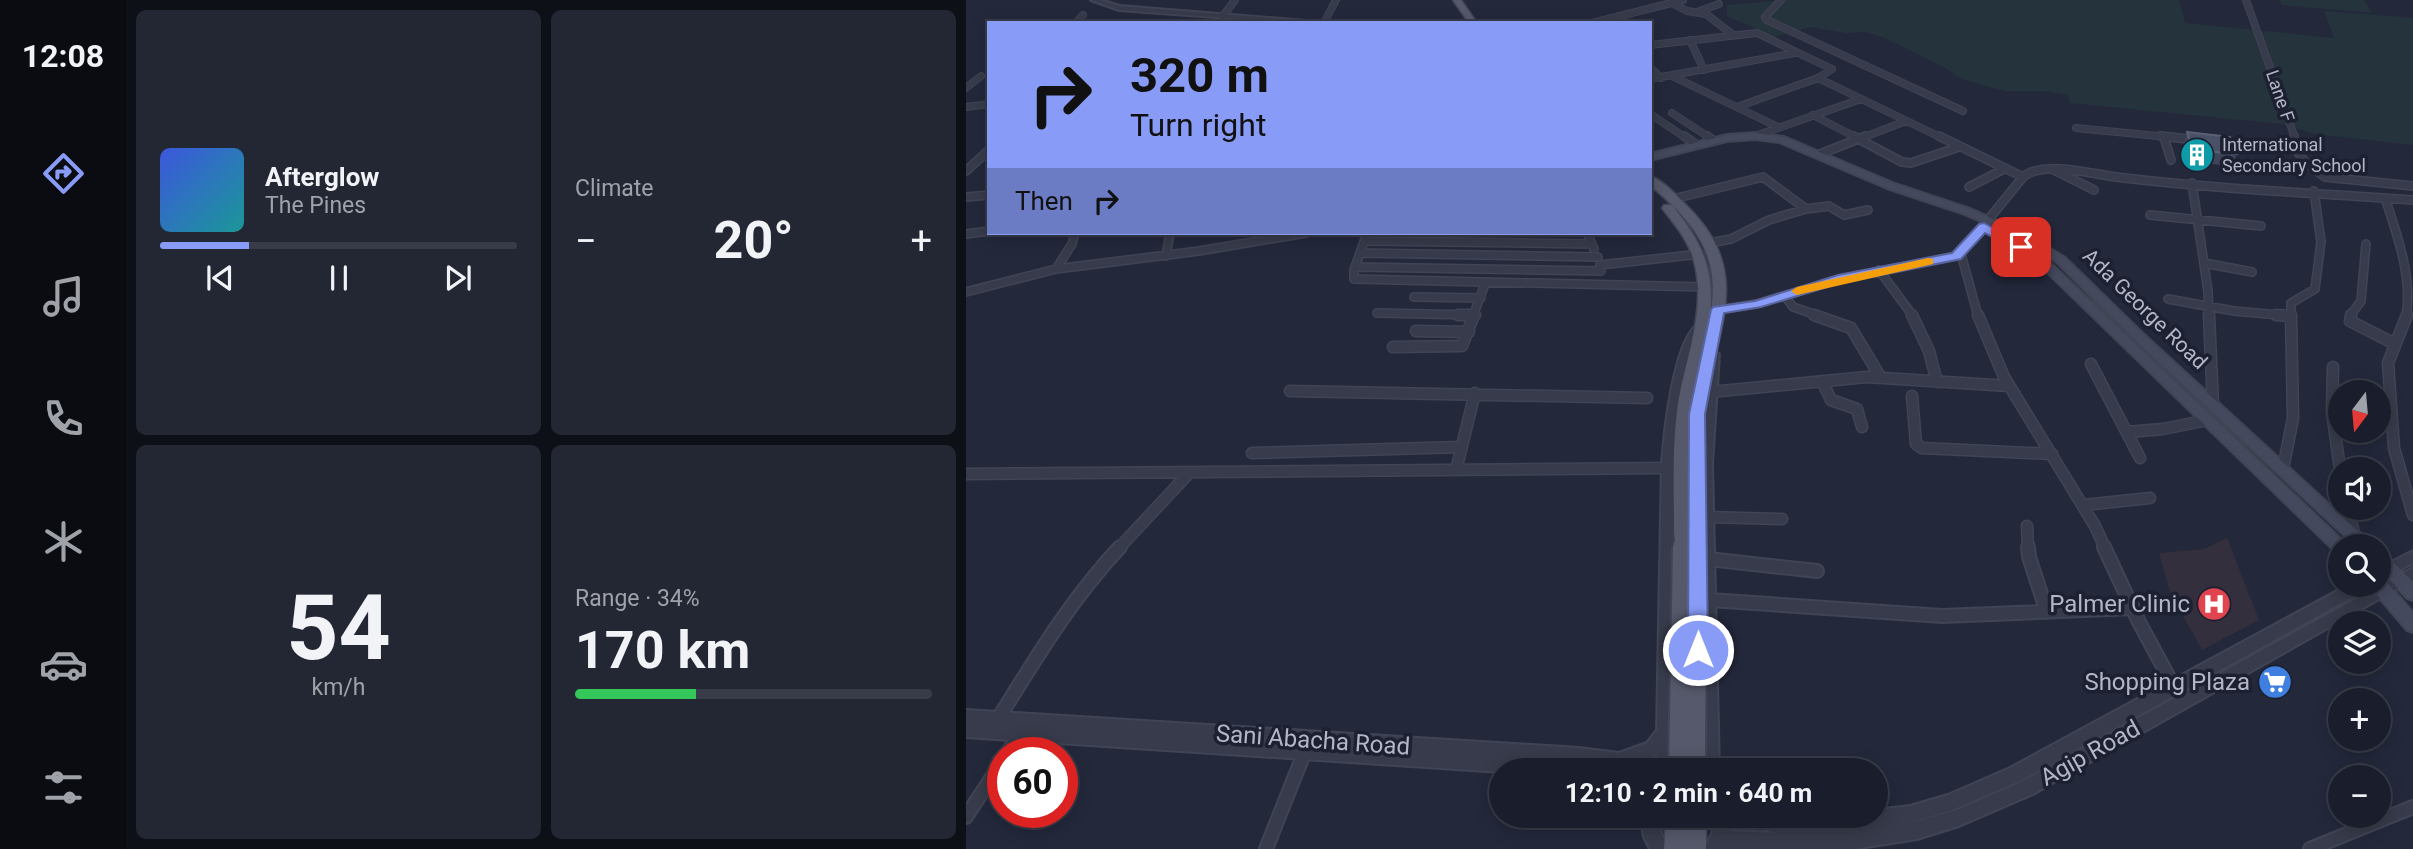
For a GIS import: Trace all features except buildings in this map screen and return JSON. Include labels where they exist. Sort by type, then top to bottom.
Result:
[{"type":"main road","points":[[1448,0],[1463,21]]},
{"type":"main road","points":[[1457,0],[1472,21]]},
{"type":"main road","name":"Ada George Road","points":[[1652,156],[1714,141],[1755,136],[1781,139],[1986,223],[2044,263],[2328,535]]},
{"type":"main road","name":"Ada George Road","points":[[1652,164],[1735,143],[1771,143],[1796,151],[1879,189],[2019,234],[2061,260],[2354,534]]},
{"type":"main road","points":[[1652,181],[1694,220],[1719,274],[1718,310],[1697,414],[1690,535],[1667,758]]},
{"type":"main road","points":[[1652,194],[1705,248],[1706,287],[1702,323],[1685,416],[1695,758]]},
{"type":"main road","points":[[2391,576],[2413,593]]},
{"type":"main road","points":[[2391,579],[2413,625]]},
{"type":"main road","points":[[1676,849],[1677,828]]},
{"type":"main road","points":[[1701,828],[1710,848]]},
{"type":"street","points":[[1087,0],[1110,9],[1238,21]]},
{"type":"street","points":[[1094,0],[1112,7],[1297,21]]},
{"type":"street","points":[[1223,16],[1235,0]]},
{"type":"street","points":[[1327,21],[1336,0]]},
{"type":"street","points":[[1591,21],[1683,0]]},
{"type":"street","points":[[1781,0],[1766,13],[1767,20],[1963,111]]},
{"type":"street","name":"Lane F","points":[[2076,128],[2274,147],[2293,145],[2295,139],[2246,0]]},
{"type":"street","points":[[1600,21],[1671,1],[1688,11],[1706,15],[1732,34]]},
{"type":"street","points":[[1697,12],[1719,4]]},
{"type":"street","points":[[1078,21],[1083,15]]},
{"type":"street","points":[[1615,17],[1624,21]]},
{"type":"street","points":[[1652,45],[1732,34],[1763,35],[1832,69],[1818,78],[1737,107]]},
{"type":"street","points":[[1690,40],[1704,70]]},
{"type":"street","points":[[1652,79],[1795,53]]},
{"type":"street","points":[[1652,69],[1661,78]]},
{"type":"street","points":[[966,88],[981,76]]},
{"type":"street","points":[[1672,76],[1778,127]]},
{"type":"street","points":[[1818,78],[2023,177]]},
{"type":"street","points":[[1755,136],[1861,99]]},
{"type":"street","points":[[966,107],[987,104]]},
{"type":"street","points":[[1672,113],[1714,141]]},
{"type":"street","points":[[1652,115],[1697,145]]},
{"type":"street","points":[[1813,115],[1908,163],[1959,147]]},
{"type":"street","points":[[1820,154],[1906,121]]},
{"type":"street","points":[[2164,137],[2171,160]]},
{"type":"street","points":[[2293,145],[2305,162],[2325,177],[2413,186]]},
{"type":"street","points":[[966,171],[970,163],[987,151]]},
{"type":"street","points":[[2047,168],[2094,190]]},
{"type":"street","points":[[1718,310],[1756,304],[1807,287],[1879,270],[1961,254],[2023,177],[2030,171],[2047,168],[2133,179],[2413,200]]},
{"type":"street","points":[[1969,187],[2004,169]]},
{"type":"street","points":[[1672,199],[1763,177],[1806,209]]},
{"type":"street","points":[[2192,183],[2208,307],[2213,405]]},
{"type":"street","points":[[2283,470],[2292,418],[2291,303],[2315,289],[2321,243],[2314,191]]},
{"type":"street","points":[[966,197],[987,195]]},
{"type":"street","points":[[2385,198],[2409,269],[2413,302],[2388,363],[2394,448],[2413,515]]},
{"type":"street","points":[[1355,267],[1600,264],[1705,248],[1731,239],[1769,220],[1806,209],[1829,206],[1844,215],[1868,211]]},
{"type":"street","points":[[2150,215],[2261,226]]},
{"type":"street","points":[[966,234],[987,231]]},
{"type":"street","points":[[1056,269],[1072,244],[1074,235]]},
{"type":"street","points":[[1166,256],[1170,235]]},
{"type":"street","points":[[966,292],[1056,269],[1166,256],[1294,235]]},
{"type":"street","points":[[1588,235],[1600,264],[1600,287]]},
{"type":"street","points":[[1592,244],[1367,237],[1355,267],[1354,279],[1600,287],[1706,287]]},
{"type":"street","points":[[2366,244],[2361,302],[2350,316],[2350,321],[2395,344]]},
{"type":"street","points":[[1361,253],[1600,264]]},
{"type":"street","points":[[1961,254],[1982,330],[2008,386],[2084,505],[2174,687]]},
{"type":"street","points":[[2203,263],[2252,272]]},
{"type":"street","points":[[1879,270],[1907,302],[1921,329],[1932,357],[1937,382]]},
{"type":"street","points":[[1393,347],[1455,348],[1465,342],[1485,284]]},
{"type":"street","points":[[1784,296],[1793,307],[1851,328],[1881,378]]},
{"type":"street","points":[[1414,297],[1480,298]]},
{"type":"street","points":[[2168,299],[2208,307],[2291,316]]},
{"type":"street","points":[[1377,313],[1475,315]]},
{"type":"street","points":[[1665,758],[1668,468],[1673,415],[1683,364],[1702,323]]},
{"type":"street","points":[[1416,331],[1469,332]]},
{"type":"street","points":[[1709,758],[1710,600],[1706,446],[1714,350],[1711,338]]},
{"type":"street","points":[[2091,364],[2140,458]]},
{"type":"street","points":[[2333,367],[2332,412],[2338,457]]},
{"type":"street","points":[[1710,392],[1881,378],[2008,386]]},
{"type":"street","points":[[1822,381],[1831,400],[1857,410],[1862,427]]},
{"type":"street","points":[[1290,391],[1647,398]]},
{"type":"street","points":[[1455,470],[1475,393]]},
{"type":"street","points":[[1912,396],[1916,444],[1922,449],[2052,454]]},
{"type":"street","points":[[2127,432],[2163,429],[2208,420]]},
{"type":"street","points":[[1252,453],[1461,447]]},
{"type":"street","points":[[966,474],[1668,468]]},
{"type":"street","points":[[998,719],[1058,622],[1088,581],[1190,472]]},
{"type":"street","points":[[2084,505],[2150,498]]},
{"type":"street","points":[[1707,516],[1782,519]]},
{"type":"street","points":[[2351,520],[2354,534]]},
{"type":"street","points":[[2027,526],[2029,557],[2047,612]]},
{"type":"street","name":"Agip Road","points":[[2391,573],[2413,556]]},
{"type":"street","points":[[1709,559],[1817,571]]},
{"type":"street","name":"Agip Road","points":[[1782,835],[1910,814],[1950,803],[2016,774],[2339,597]]},
{"type":"street","name":"Agip Road","points":[[1782,835],[1821,844],[1878,837],[1917,830],[1983,808],[2027,788],[2352,597]]},
{"type":"street","points":[[1710,600],[1941,616],[2133,608]]},
{"type":"street","name":"Sani Abacha Road","points":[[966,717],[1574,758]]},
{"type":"street","name":"Sani Abacha Road","points":[[966,730],[1489,763]]},
{"type":"street","points":[[1017,737],[1020,733]]},
{"type":"street","points":[[1629,758],[1653,748],[1664,734]]},
{"type":"street","points":[[1266,849],[1305,751]]},
{"type":"street","points":[[966,817],[987,785]]},
{"type":"street","points":[[2310,849],[2333,845],[2386,816],[2413,807]]},
{"type":"street","points":[[1710,848],[1720,838],[1723,828]]},
{"type":"street","points":[[1771,828],[1782,835]]},
{"type":"street","points":[[1710,848],[1733,839],[1782,835]]},
{"type":"shaded area","points":[[1785,0],[2179,0],[2185,23],[2334,38],[2324,11],[2413,18],[2413,145],[2315,134],[2282,124],[2070,103],[2068,95],[2043,91],[2005,91],[1961,79],[1944,67],[1882,37],[1865,32],[1847,33],[1811,27],[1774,37],[1727,16],[1727,5]]},
{"type":"shaded area","points":[[2280,0],[2364,0],[2372,13],[2282,5]]},
{"type":"shaded area","name":"Palmer Clinic","points":[[2227,538],[2259,620],[2202,650],[2170,592],[2159,553],[2204,549]]},
{"type":"slow traffic","points":[[1797,291],[1838,279],[1928,262]]},
{"type":"place","name":"International Secondary School","points":[[2197,155]]},
{"type":"place","name":"Palmer Clinic","points":[[2214,604]]},
{"type":"place","name":"Shopping Plaza","points":[[2275,682]]},
{"type":"route","points":[[1698,650],[1697,414],[1718,310],[1746,307],[1838,279],[1956,256],[1961,254],[1984,227],[2021,247]]}]
